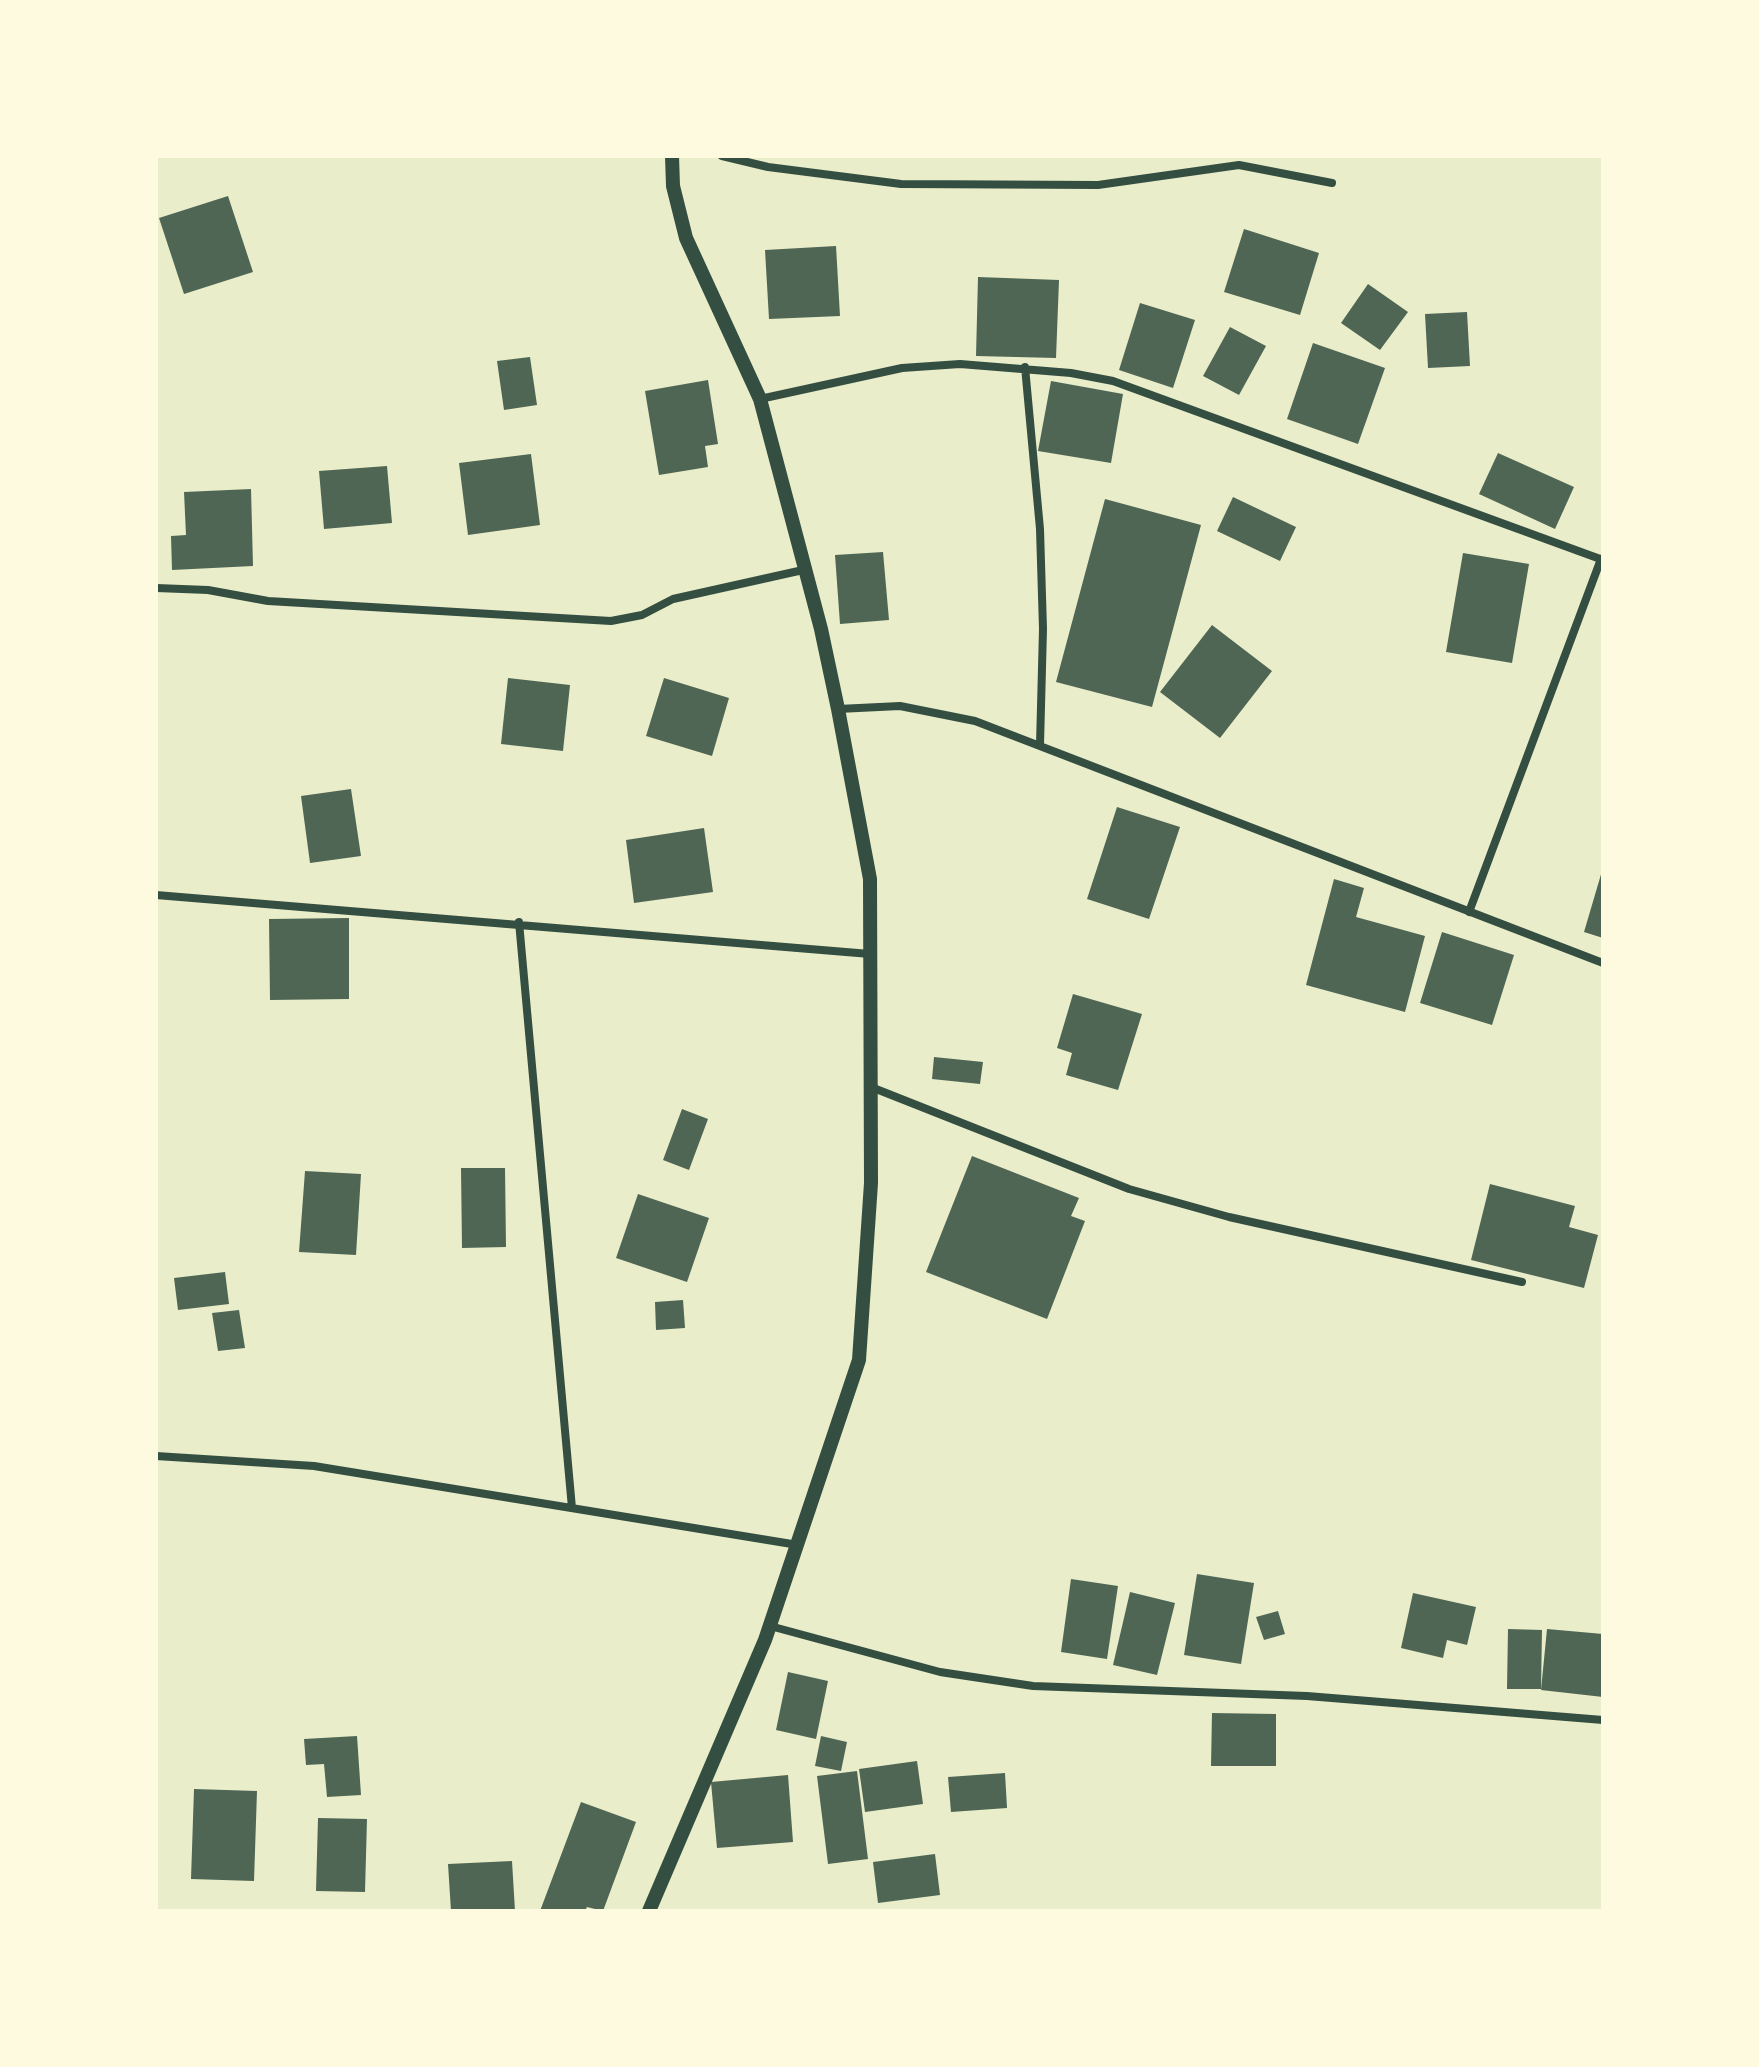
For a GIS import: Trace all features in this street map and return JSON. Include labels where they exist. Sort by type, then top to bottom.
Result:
[{"type":"street","points":[[649,1911],[770,1626],[859,1360],[871,1183],[870,879],[838,709],[821,629],[760,399],[686,238],[673,186],[672,156]]},
{"type":"street","points":[[722,156],[768,167],[901,184],[1098,185],[1239,165],[1332,183]]},
{"type":"street","points":[[760,399],[902,368],[960,364],[1025,367],[1113,381],[1602,560],[1469,912]]},
{"type":"street","points":[[1025,367],[1040,529],[1043,629],[1040,745]]},
{"type":"street","points":[[156,588],[208,590],[268,601],[611,621],[642,615],[673,599],[803,570]]},
{"type":"street","points":[[838,709],[900,706],[935,710],[1040,745],[1603,963]]},
{"type":"street","points":[[156,895],[519,922],[870,954]]},
{"type":"street","points":[[519,922],[572,1508]]},
{"type":"street","points":[[871,1087],[1129,1189],[1229,1217],[1522,1282]]},
{"type":"street","points":[[156,1456],[314,1466],[799,1545]]},
{"type":"street","points":[[770,1626],[940,1672],[1033,1686],[1307,1696],[1603,1720]]},
{"type":"building","points":[[228,196],[253,272],[184,294],[159,218]]},
{"type":"building","points":[[1244,229],[1319,253],[1300,315],[1224,292]]},
{"type":"building","points":[[836,246],[840,316],[769,319],[765,250]]},
{"type":"building","points":[[978,277],[1059,280],[1056,358],[976,356]]},
{"type":"building","points":[[1368,284],[1408,312],[1380,350],[1341,323]]},
{"type":"building","points":[[1140,303],[1195,320],[1173,388],[1119,370]]},
{"type":"building","points":[[1467,312],[1470,366],[1428,368],[1425,314]]},
{"type":"building","points":[[1230,327],[1266,346],[1239,395],[1203,376]]},
{"type":"building","points":[[1313,343],[1385,368],[1358,444],[1287,419]]},
{"type":"building","points":[[530,357],[537,405],[504,410],[497,361]]},
{"type":"building","points":[[708,380],[718,444],[705,446],[708,467],[659,475],[645,391]]},
{"type":"building","points":[[1051,381],[1123,394],[1111,463],[1038,451]]},
{"type":"building","points":[[1498,453],[1574,487],[1555,529],[1479,494]]},
{"type":"building","points":[[531,454],[540,525],[468,535],[459,463]]},
{"type":"building","points":[[387,466],[392,523],[324,529],[319,471]]},
{"type":"building","points":[[251,489],[253,566],[172,570],[171,536],[186,535],[184,492]]},
{"type":"building","points":[[1233,497],[1296,527],[1280,561],[1217,531]]},
{"type":"building","points":[[1105,499],[1201,525],[1152,707],[1056,682]]},
{"type":"building","points":[[883,552],[889,620],[840,624],[835,555]]},
{"type":"building","points":[[1463,553],[1529,564],[1512,663],[1446,652]]},
{"type":"building","points":[[1212,625],[1272,671],[1220,738],[1160,692]]},
{"type":"building","points":[[508,678],[570,685],[563,751],[501,744]]},
{"type":"building","points":[[664,678],[729,698],[712,756],[646,736]]},
{"type":"building","points":[[351,789],[361,856],[310,863],[301,796]]},
{"type":"building","points":[[1117,807],[1180,827],[1149,919],[1087,899]]},
{"type":"building","points":[[704,828],[713,892],[634,903],[626,840]]},
{"type":"building","points":[[1603,871],[1603,938],[1584,932]]},
{"type":"building","points":[[1334,879],[1364,888],[1356,917],[1425,936],[1405,1012],[1306,985]]},
{"type":"building","points":[[349,918],[349,999],[270,1000],[269,919]]},
{"type":"building","points":[[1442,932],[1514,955],[1492,1025],[1420,1003]]},
{"type":"building","points":[[1073,994],[1142,1014],[1118,1090],[1066,1075],[1072,1053],[1057,1048]]},
{"type":"building","points":[[934,1057],[983,1062],[980,1084],[932,1079]]},
{"type":"building","points":[[682,1109],[708,1119],[689,1170],[663,1160]]},
{"type":"building","points":[[972,1156],[1079,1198],[1071,1216],[1085,1221],[1047,1319],[926,1272]]},
{"type":"building","points":[[461,1168],[505,1168],[506,1247],[462,1248]]},
{"type":"building","points":[[305,1171],[361,1174],[356,1255],[299,1252]]},
{"type":"building","points":[[1490,1184],[1575,1206],[1569,1227],[1598,1235],[1584,1288],[1471,1260]]},
{"type":"building","points":[[638,1194],[709,1218],[687,1282],[616,1258]]},
{"type":"building","points":[[225,1272],[229,1304],[178,1310],[174,1278]]},
{"type":"building","points":[[683,1300],[685,1328],[656,1330],[655,1302]]},
{"type":"building","points":[[239,1310],[245,1348],[218,1351],[212,1313]]},
{"type":"building","points":[[1197,1574],[1254,1583],[1241,1664],[1184,1655]]},
{"type":"building","points":[[1071,1579],[1118,1586],[1107,1659],[1061,1652]]},
{"type":"building","points":[[1130,1592],[1175,1603],[1157,1675],[1113,1665]]},
{"type":"building","points":[[1413,1593],[1476,1607],[1467,1645],[1447,1640],[1443,1658],[1401,1648]]},
{"type":"building","points":[[1278,1611],[1285,1634],[1264,1640],[1256,1617]]},
{"type":"building","points":[[1508,1629],[1542,1630],[1541,1689],[1507,1689]]},
{"type":"building","points":[[1547,1629],[1603,1634],[1603,1697],[1541,1690]]},
{"type":"building","points":[[788,1672],[828,1681],[816,1739],[776,1730]]},
{"type":"building","points":[[1212,1713],[1276,1714],[1276,1766],[1211,1766]]},
{"type":"building","points":[[357,1736],[361,1795],[327,1797],[324,1764],[306,1765],[304,1739]]},
{"type":"building","points":[[821,1736],[847,1742],[841,1771],[815,1766]]},
{"type":"building","points":[[917,1761],[923,1804],[865,1812],[859,1769]]},
{"type":"building","points":[[857,1771],[868,1859],[828,1864],[817,1776]]},
{"type":"building","points":[[1005,1773],[1007,1808],[951,1812],[948,1777]]},
{"type":"building","points":[[788,1775],[793,1842],[717,1848],[711,1782]]},
{"type":"building","points":[[194,1789],[257,1791],[254,1881],[191,1879]]},
{"type":"building","points":[[581,1802],[636,1822],[603,1911],[587,1907],[585,1911],[540,1911]]},
{"type":"building","points":[[318,1818],[367,1819],[365,1892],[316,1891]]},
{"type":"building","points":[[935,1854],[940,1895],[878,1903],[873,1862]]},
{"type":"building","points":[[512,1861],[515,1911],[451,1911],[448,1864]]}]
